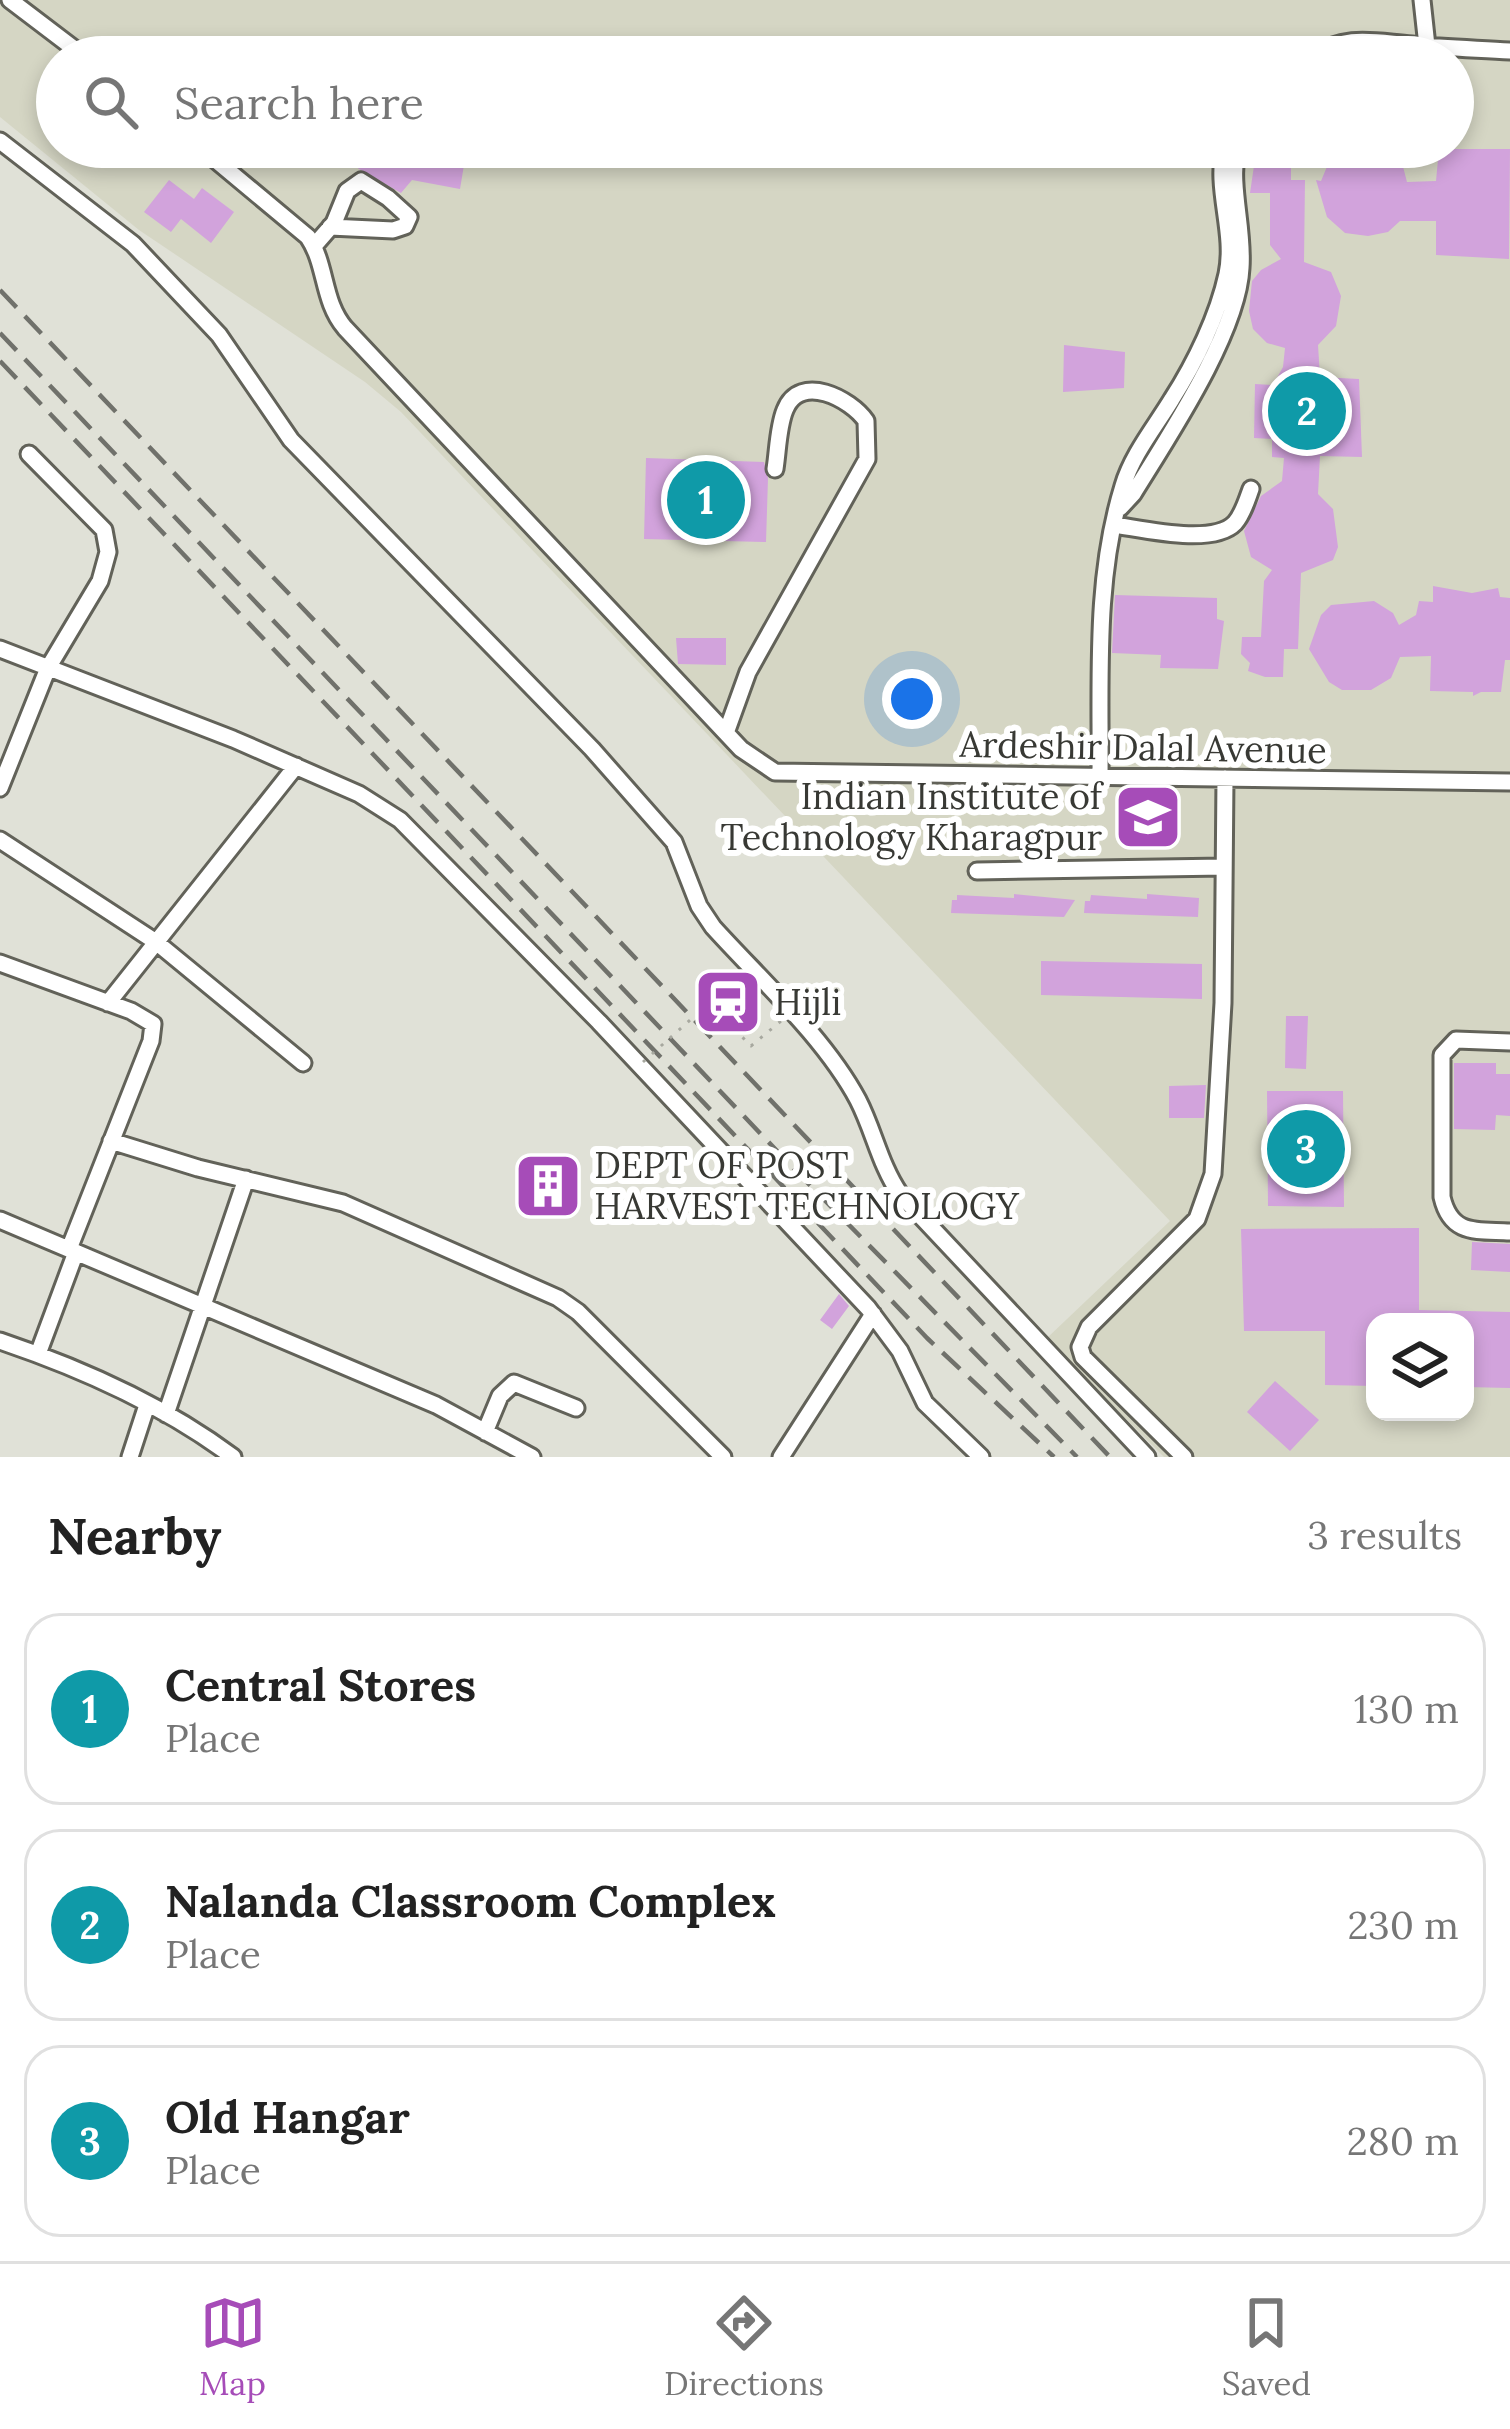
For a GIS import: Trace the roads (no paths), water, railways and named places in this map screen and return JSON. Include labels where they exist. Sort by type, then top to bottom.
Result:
[{"type":"street","points":[[10,0],[57,36]]},
{"type":"street","points":[[1422,0],[1426,36]]},
{"type":"street","points":[[1474,49],[1510,51]]},
{"type":"street","points":[[0,141],[133,244],[219,335],[291,440],[592,748],[674,842],[706,916],[859,1101],[889,1178],[900,1194],[1147,1457]]},
{"type":"street","points":[[226,168],[314,246],[334,315],[344,328],[726,733],[748,672],[862,470],[869,444],[866,421],[842,397],[823,392],[794,397],[782,417],[775,469]]},
{"type":"street","points":[[1100,777],[1102,592],[1116,518],[1123,484],[1184,379],[1227,274],[1229,238],[1222,168]]},
{"type":"street","points":[[1116,518],[1198,384],[1238,289],[1241,269],[1234,168]]},
{"type":"street","points":[[314,246],[330,227],[347,191],[361,181],[409,217],[404,226],[393,230],[330,227]]},
{"type":"street","points":[[0,788],[48,668],[100,581],[107,541],[97,523],[29,454]]},
{"type":"street","points":[[1116,518],[1197,535],[1216,533],[1236,522],[1251,488]]},
{"type":"street","points":[[0,649],[359,794],[418,836],[873,1314],[900,1351],[925,1403],[981,1457]]},
{"type":"street","name":"Ardeshir Dalal Avenue","points":[[726,733],[776,772],[1510,782]]},
{"type":"street","points":[[108,1003],[296,766]]},
{"type":"street","points":[[1184,1457],[1084,1357],[1080,1347],[1089,1327],[1197,1219],[1213,1174],[1225,778]]},
{"type":"street","points":[[0,840],[156,942],[302,1063]]},
{"type":"street","points":[[977,872],[1224,867]]},
{"type":"street","points":[[0,963],[153,1024],[151,1041],[111,1141],[38,1354]]},
{"type":"street","points":[[1510,1042],[1456,1040],[1447,1045],[1442,1055],[1442,1113],[1450,1220],[1470,1230],[1510,1232]]},
{"type":"street","points":[[111,1141],[343,1203],[558,1298],[578,1312],[723,1457]]},
{"type":"street","points":[[166,1414],[245,1179]]},
{"type":"street","points":[[0,1220],[436,1405],[532,1457]]},
{"type":"street","points":[[781,1457],[873,1314]]},
{"type":"street","points":[[0,1340],[166,1414],[233,1457]]},
{"type":"street","points":[[485,1432],[500,1396],[514,1383],[576,1408]]},
{"type":"street","points":[[130,1457],[147,1405]]},
{"type":"railway","points":[[0,290],[1110,1457]]},
{"type":"railway","points":[[0,333],[796,1171],[1077,1457]]},
{"type":"railway","points":[[0,361],[927,1338],[1054,1457]]},
{"type":"place","name":"Nalanda Classroom Complex","points":[[1307,411]]},
{"type":"place","name":"Central Stores","points":[[706,500]]},
{"type":"place","name":"Indian Institute of Technology Kharagpur","points":[[1148,817]]},
{"type":"place","name":"Hijli","points":[[728,1002]]},
{"type":"place","name":"Old Hangar","points":[[1306,1149]]},
{"type":"place","name":"DEPT OF POST HARVEST TECHNOLOGY","points":[[548,1186]]}]
